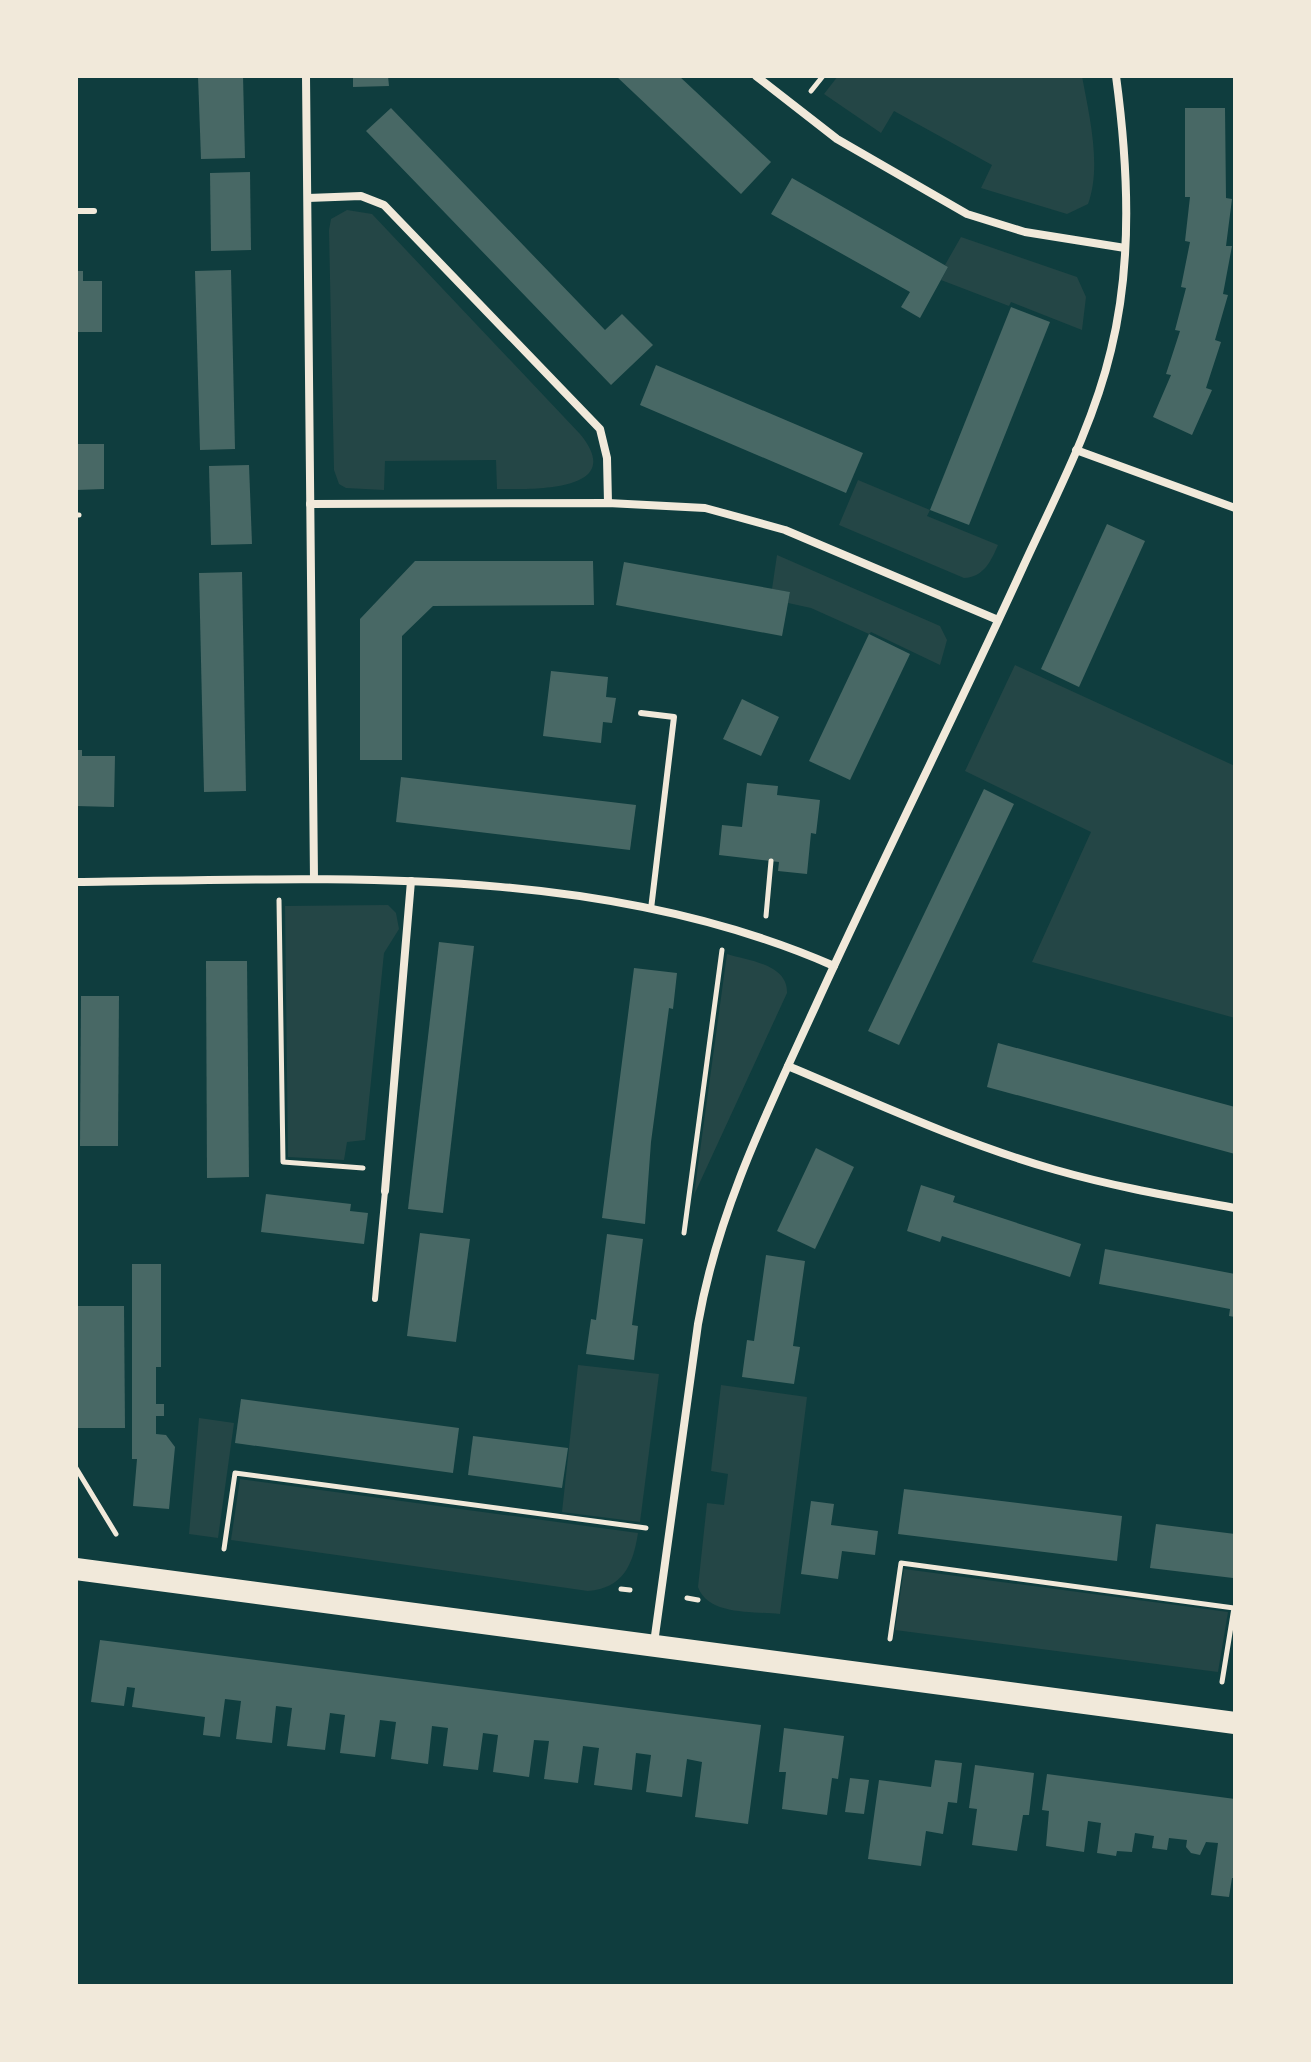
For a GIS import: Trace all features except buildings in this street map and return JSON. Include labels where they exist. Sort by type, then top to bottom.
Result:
[{"type":"highway","points":[[76,1569],[1235,1723]]},
{"type":"street","points":[[306,76],[314,879]]},
{"type":"street","points":[[756,76],[837,139],[967,214],[1025,232],[1125,248]]},
{"type":"street","points":[[654,1644],[706,1279],[737,1179],[1076,450],[1112,349],[1125,248],[1122,124],[1116,76]]},
{"type":"street","points":[[308,198],[361,196],[384,205],[600,429],[607,458],[608,503]]},
{"type":"street","points":[[1076,450],[1235,508]]},
{"type":"street","points":[[310,504],[608,503],[705,508],[785,530],[998,620]]},
{"type":"street","points":[[76,882],[411,881],[538,892],[651,909],[726,925],[834,966]]},
{"type":"street","points":[[385,1191],[384,1169],[411,881]]},
{"type":"street","points":[[788,1066],[897,1112],[1054,1170],[1121,1187],[1235,1208]]},
{"type":"lane","points":[[76,211],[94,211]]},
{"type":"lane","points":[[641,713],[674,717],[651,909]]},
{"type":"lane","points":[[375,1299],[385,1191]]},
{"type":"path","points":[[763,937],[771,861]]},
{"type":"path","points":[[279,880],[283,1162],[384,1169]]},
{"type":"path","points":[[684,1233],[726,925]]},
{"type":"path","points":[[76,1468],[116,1534]]},
{"type":"path","points":[[224,1549],[235,1473],[646,1528]]},
{"type":"path","points":[[890,1639],[901,1563],[1234,1608],[1222,1682]]},
{"type":"path","points":[[621,1589],[630,1590]]},
{"type":"path","points":[[687,1598],[698,1600]]},
{"type":"shaded area","points":[[838,76],[1082,76],[1094,157],[1088,204],[1067,214],[981,188],[992,165],[894,111],[881,133],[824,94]]},
{"type":"shaded area","points":[[347,210],[372,214],[580,434],[592,453],[592,467],[584,477],[569,484],[550,487],[497,489],[496,460],[385,461],[384,490],[346,488],[339,484],[334,470],[329,230],[331,219]]},
{"type":"shaded area","points":[[961,237],[1077,277],[1086,297],[1082,330],[1011,302],[1009,306],[941,280],[948,267],[945,265]]},
{"type":"shaded area","points":[[858,480],[930,510],[927,516],[998,545],[989,562],[977,575],[964,578],[839,525]]},
{"type":"shaded area","points":[[777,555],[940,626],[947,640],[940,665],[871,632],[869,634],[811,608],[788,603],[790,592],[772,589]]},
{"type":"shaded area","points":[[1015,665],[1235,766],[1235,1018],[1032,962],[1091,832],[965,771]]},
{"type":"shaded area","points":[[388,905],[396,913],[399,929],[384,953],[365,1140],[347,1142],[344,1160],[288,1157],[285,906]]},
{"type":"shaded area","points":[[727,954],[774,970],[786,983],[787,993],[694,1195]]},
{"type":"shaded area","points":[[578,1365],[659,1374],[640,1522],[562,1512]]},
{"type":"shaded area","points":[[721,1385],[807,1397],[780,1614],[721,1607],[711,1603],[698,1587],[707,1503],[724,1505],[728,1474],[711,1471]]},
{"type":"shaded area","points":[[199,1418],[234,1423],[218,1538],[189,1534]]},
{"type":"shaded area","points":[[240,1479],[638,1533],[629,1565],[618,1580],[588,1591],[231,1540]]},
{"type":"shaded area","points":[[904,1569],[1228,1612],[1218,1672],[895,1630]]}]
